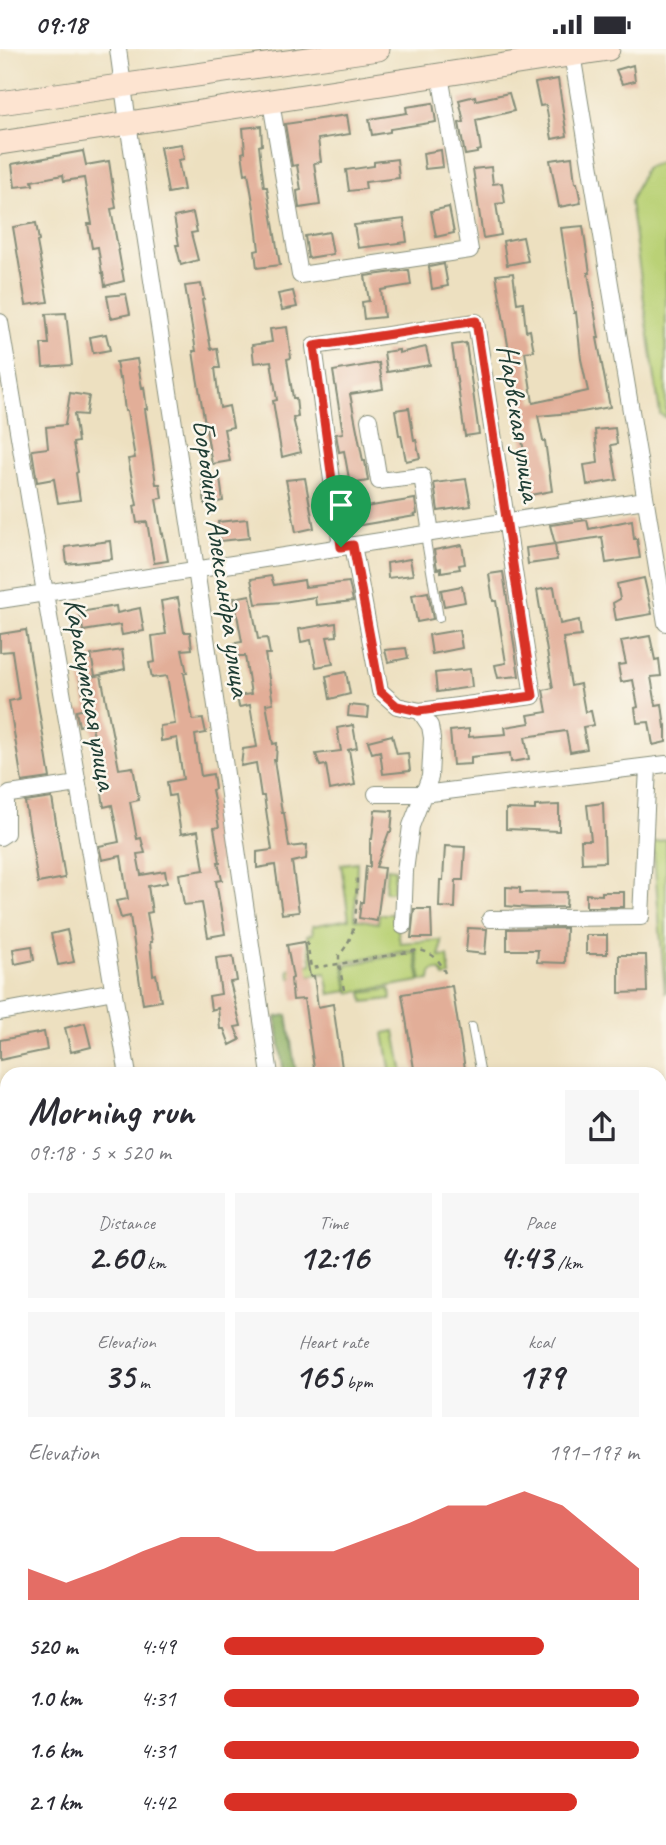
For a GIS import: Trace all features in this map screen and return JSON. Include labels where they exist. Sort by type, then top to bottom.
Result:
[{"type":"street","name":"Бородина Александра улица","points":[[118,49],[269,1067]]},
{"type":"street","points":[[0,103],[124,85],[263,57],[378,49]]},
{"type":"street","points":[[0,143],[608,49]]},
{"type":"street","points":[[572,54],[666,623]]},
{"type":"street","points":[[271,102],[300,275],[470,250],[440,75]]},
{"type":"street","name":"Нарвская улица","points":[[476,321],[507,521],[533,696],[419,711],[397,706],[380,691],[347,546],[314,346],[476,321]]},
{"type":"street","name":"Каракумская улица","points":[[0,322],[127,1067]]},
{"type":"street","points":[[369,420],[379,481],[422,476],[428,534]]},
{"type":"street","name":"Нарвская улица","points":[[1,595],[45,593],[645,500]]},
{"type":"street","points":[[403,926],[407,847],[411,826],[430,777],[430,726],[419,711]]},
{"type":"street","points":[[376,794],[423,794],[666,764]]},
{"type":"street","points":[[490,919],[641,918],[648,767]]},
{"type":"street","points":[[0,837],[6,833],[6,797],[10,794],[78,784]]},
{"type":"street","points":[[0,1012],[114,991]]},
{"type":"lane","points":[[428,534],[439,618]]},
{"type":"lane","points":[[472,1027],[480,1067]]},
{"type":"path","points":[[344,990],[339,955],[346,949],[355,921],[357,874]]},
{"type":"path","points":[[307,941],[311,968],[419,950],[433,956],[442,965],[445,973]]},
{"type":"green space","points":[[666,160],[666,418],[660,414],[630,202],[645,168]]},
{"type":"green space","points":[[666,839],[666,992],[665,992],[653,843]]},
{"type":"green space","points":[[357,862],[355,919],[378,923],[379,914],[393,914],[400,943],[441,940],[440,957],[448,956],[450,976],[444,977],[441,971],[434,970],[430,980],[422,981],[416,949],[343,962],[348,991],[330,994],[326,973],[290,978],[289,969],[312,964],[307,935],[313,934],[312,926],[349,919],[341,864]]},
{"type":"green space","points":[[387,868],[395,869],[393,892],[385,892]]},
{"type":"green space","points":[[415,952],[420,981],[350,993],[345,965]]},
{"type":"green space","points":[[390,989],[391,999],[364,1002],[362,993]]},
{"type":"green space","points":[[287,1015],[295,1067],[283,1067],[276,1017]]},
{"type":"green space","points":[[395,1031],[402,1067],[390,1067],[384,1033]]},
{"type":"building","points":[[633,65],[635,81],[622,84],[616,70]]},
{"type":"building","points":[[558,79],[567,136],[552,139],[546,105],[540,106],[535,83]]},
{"type":"building","points":[[509,93],[514,111],[476,120],[481,150],[465,155],[459,123],[464,122],[459,100],[475,96],[476,100]]},
{"type":"building","points":[[433,103],[436,122],[390,129],[390,132],[372,135],[369,119],[407,113],[406,107]]},
{"type":"building","points":[[347,115],[350,134],[318,139],[321,162],[314,163],[320,205],[299,208],[297,191],[301,190],[297,165],[292,166],[285,124]]},
{"type":"building","points":[[261,126],[262,145],[259,146],[264,187],[267,187],[280,265],[257,268],[255,251],[259,250],[254,208],[242,153],[245,152],[243,128]]},
{"type":"building","points":[[181,144],[184,159],[178,160],[184,190],[168,193],[160,147]]},
{"type":"building","points":[[441,150],[443,167],[425,169],[423,153]]},
{"type":"building","points":[[83,151],[86,165],[109,161],[116,208],[111,209],[124,281],[105,286],[98,247],[92,248],[88,224],[92,224],[84,178],[64,181],[63,175],[32,181],[33,185],[15,187],[12,164]]},
{"type":"building","points":[[572,157],[581,203],[559,207],[550,160]]},
{"type":"building","points":[[397,159],[399,178],[365,182],[366,189],[349,191],[346,170]]},
{"type":"building","points":[[491,167],[493,184],[502,183],[505,203],[496,204],[501,235],[483,238],[473,169]]},
{"type":"building","points":[[449,207],[454,233],[436,237],[431,211]]},
{"type":"building","points":[[193,213],[197,232],[191,233],[198,260],[181,265],[174,217]]},
{"type":"building","points":[[404,219],[407,242],[358,248],[354,225]]},
{"type":"building","points":[[36,223],[48,302],[26,305],[13,227]]},
{"type":"building","points":[[583,226],[597,338],[610,407],[538,416],[545,441],[552,491],[530,495],[496,275],[513,273],[517,303],[523,302],[526,331],[530,330],[534,351],[525,352],[533,403],[588,391],[561,228]]},
{"type":"building","points":[[329,232],[333,254],[308,258],[305,236]]},
{"type":"building","points":[[523,237],[528,261],[507,265],[503,241]]},
{"type":"building","points":[[444,264],[448,286],[432,289],[429,267]]},
{"type":"building","points":[[409,270],[411,285],[381,290],[384,317],[364,319],[362,302],[369,301],[365,276]]},
{"type":"building","points":[[201,284],[211,349],[217,348],[220,368],[215,368],[220,408],[229,406],[233,427],[224,429],[230,461],[212,464],[185,286]]},
{"type":"building","points":[[293,291],[297,307],[282,310],[278,294]]},
{"type":"building","points":[[126,294],[130,314],[111,318],[107,296]]},
{"type":"building","points":[[66,313],[72,365],[43,367],[41,344],[49,344],[46,314]]},
{"type":"building","points":[[287,327],[291,358],[287,359],[298,417],[293,418],[301,452],[282,457],[273,401],[277,400],[271,361],[254,363],[252,345],[272,342],[270,329]]},
{"type":"building","points":[[106,334],[110,350],[93,353],[90,337]]},
{"type":"building","points":[[466,343],[479,434],[465,436],[452,345]]},
{"type":"building","points":[[426,347],[430,365],[387,372],[384,352],[399,350],[399,353]]},
{"type":"building","points":[[137,359],[142,388],[144,387],[156,484],[160,484],[162,498],[156,499],[168,561],[154,563],[147,522],[137,523],[134,506],[137,505],[128,459],[135,458],[116,362]]},
{"type":"building","points":[[379,363],[383,389],[350,394],[368,481],[350,484],[344,451],[339,452],[336,434],[343,433],[333,371]]},
{"type":"building","points":[[70,393],[89,396],[86,415],[74,414],[78,442],[73,443],[80,500],[58,503],[54,479],[37,482],[32,450],[48,448],[46,427],[65,425]]},
{"type":"building","points":[[409,408],[420,458],[406,461],[395,410]]},
{"type":"building","points":[[615,428],[617,444],[611,445],[617,480],[587,485],[584,465],[598,463],[595,430]]},
{"type":"building","points":[[220,478],[223,501],[205,504],[202,481]]},
{"type":"building","points":[[305,478],[314,528],[296,532],[286,480]]},
{"type":"building","points":[[466,479],[471,506],[438,511],[434,483]]},
{"type":"building","points":[[415,499],[415,516],[349,527],[347,510]]},
{"type":"building","points":[[247,519],[249,538],[220,541],[218,522]]},
{"type":"building","points":[[587,520],[589,529],[632,520],[640,558],[606,563],[602,537],[555,544],[550,525]]},
{"type":"building","points":[[110,541],[112,559],[67,564],[65,547]]},
{"type":"building","points":[[555,544],[557,560],[528,564],[526,548]]},
{"type":"building","points":[[462,545],[465,564],[459,565],[460,569],[441,572],[441,568],[437,569],[434,550]]},
{"type":"building","points":[[410,559],[413,575],[388,578],[387,563]]},
{"type":"building","points":[[503,572],[519,676],[498,678],[495,665],[506,663],[489,574]]},
{"type":"building","points":[[271,576],[274,585],[304,580],[305,587],[349,582],[353,601],[316,605],[315,597],[256,604],[251,579]]},
{"type":"building","points":[[644,578],[652,614],[616,620],[613,603],[620,599],[617,584]]},
{"type":"building","points":[[462,586],[465,602],[444,606],[441,590]]},
{"type":"building","points":[[554,587],[560,624],[579,620],[581,636],[563,638],[571,686],[580,684],[585,712],[591,711],[594,725],[583,727],[587,749],[570,752],[566,731],[525,737],[529,759],[511,762],[510,753],[471,757],[471,764],[453,765],[450,731],[469,729],[469,737],[506,734],[505,727],[530,723],[528,715],[547,712],[543,690],[553,688],[537,590]]},
{"type":"building","points":[[428,592],[433,619],[417,622],[412,595]]},
{"type":"building","points":[[250,595],[258,639],[267,638],[270,654],[265,654],[273,703],[266,704],[273,744],[277,743],[274,760],[289,847],[307,845],[306,859],[292,862],[299,912],[282,914],[275,865],[257,868],[257,852],[272,850],[264,796],[261,796],[256,763],[241,766],[243,749],[257,747],[250,705],[239,707],[237,696],[251,694],[245,656],[237,656],[235,643],[242,642],[234,598]]},
{"type":"building","points":[[178,598],[184,632],[190,632],[192,649],[182,650],[193,720],[203,719],[206,733],[195,735],[201,776],[213,774],[215,789],[212,790],[219,827],[214,828],[222,880],[216,881],[225,934],[208,937],[202,903],[184,905],[179,874],[204,870],[198,831],[181,834],[175,795],[169,796],[167,782],[183,779],[177,738],[161,741],[160,726],[175,724],[167,676],[152,678],[149,663],[155,662],[152,636],[166,634],[161,601]]},
{"type":"building","points":[[116,606],[117,613],[140,608],[144,631],[122,635],[120,625],[83,631],[80,612]]},
{"type":"building","points":[[336,623],[337,636],[327,637],[333,664],[316,667],[311,640],[301,642],[299,629]]},
{"type":"building","points":[[26,630],[50,778],[22,782],[9,701],[19,699],[12,651],[0,652],[0,634]]},
{"type":"building","points":[[459,630],[462,648],[432,654],[429,635]]},
{"type":"building","points":[[650,636],[655,660],[659,659],[661,676],[651,677],[656,705],[662,704],[666,726],[666,742],[653,745],[649,722],[637,723],[635,708],[638,707],[633,680],[621,682],[618,665],[626,664],[621,641]]},
{"type":"building","points":[[406,648],[408,658],[388,662],[385,650]]},
{"type":"building","points":[[122,650],[125,669],[95,676],[91,655]]},
{"type":"building","points":[[470,669],[472,687],[437,692],[435,673]]},
{"type":"building","points":[[346,672],[350,694],[330,699],[326,676]]},
{"type":"building","points":[[101,675],[119,769],[133,767],[139,800],[130,802],[137,839],[141,838],[145,853],[137,854],[141,875],[165,871],[167,883],[148,886],[152,912],[147,913],[152,942],[153,975],[156,974],[161,1001],[143,1004],[130,916],[121,918],[116,901],[128,899],[121,856],[102,860],[99,846],[119,842],[112,805],[104,807],[99,773],[102,772],[91,723],[79,726],[76,711],[86,709],[80,679]]},
{"type":"building","points":[[349,705],[369,707],[368,718],[348,716]]},
{"type":"building","points":[[353,725],[357,748],[347,750],[355,785],[330,790],[326,765],[320,766],[316,754],[341,751],[337,728]]},
{"type":"building","points":[[392,735],[397,754],[408,753],[410,771],[383,774],[380,751],[372,753],[368,741]]},
{"type":"building","points":[[52,798],[65,878],[38,883],[25,802]]},
{"type":"building","points":[[603,803],[605,862],[582,863],[581,840],[591,840],[587,805]]},
{"type":"building","points":[[559,805],[559,831],[506,829],[506,809],[535,810],[535,806]]},
{"type":"building","points":[[375,810],[393,811],[391,832],[376,867],[384,868],[377,921],[359,918],[366,866],[370,867],[370,839]]},
{"type":"building","points":[[445,846],[465,847],[463,880],[456,880],[455,908],[439,907]]},
{"type":"building","points":[[506,887],[520,888],[520,893],[567,892],[566,907],[506,906]]},
{"type":"building","points":[[602,892],[624,892],[624,907],[586,907],[586,894],[602,895]]},
{"type":"building","points":[[414,909],[431,909],[432,938],[411,938]]},
{"type":"building","points":[[468,928],[487,929],[485,954],[466,952]]},
{"type":"building","points":[[566,928],[565,963],[537,962],[538,950],[507,950],[507,929]]},
{"type":"building","points":[[67,930],[74,962],[58,965],[51,934]]},
{"type":"building","points":[[586,935],[607,935],[607,954],[586,954]]},
{"type":"building","points":[[304,942],[310,976],[314,976],[318,1007],[333,1004],[342,1067],[314,1067],[304,999],[293,1000],[293,978],[287,945]]},
{"type":"building","points":[[32,946],[34,960],[15,964],[13,949]]},
{"type":"building","points":[[619,955],[646,955],[647,992],[619,993]]},
{"type":"building","points":[[233,956],[237,981],[230,982],[241,1026],[235,1027],[240,1040],[230,1045],[224,1029],[220,1029],[218,1008],[211,1010],[209,996],[221,994],[216,958]]},
{"type":"building","points":[[452,986],[465,1067],[414,1067],[402,994]]},
{"type":"building","points":[[85,1023],[91,1047],[71,1052],[65,1028]]},
{"type":"building","points":[[44,1032],[47,1050],[0,1060],[0,1040]]},
{"type":"route","points":[[476,321],[533,696],[419,711],[397,706],[380,691],[353,545],[341,547],[314,346],[476,321]]}]
